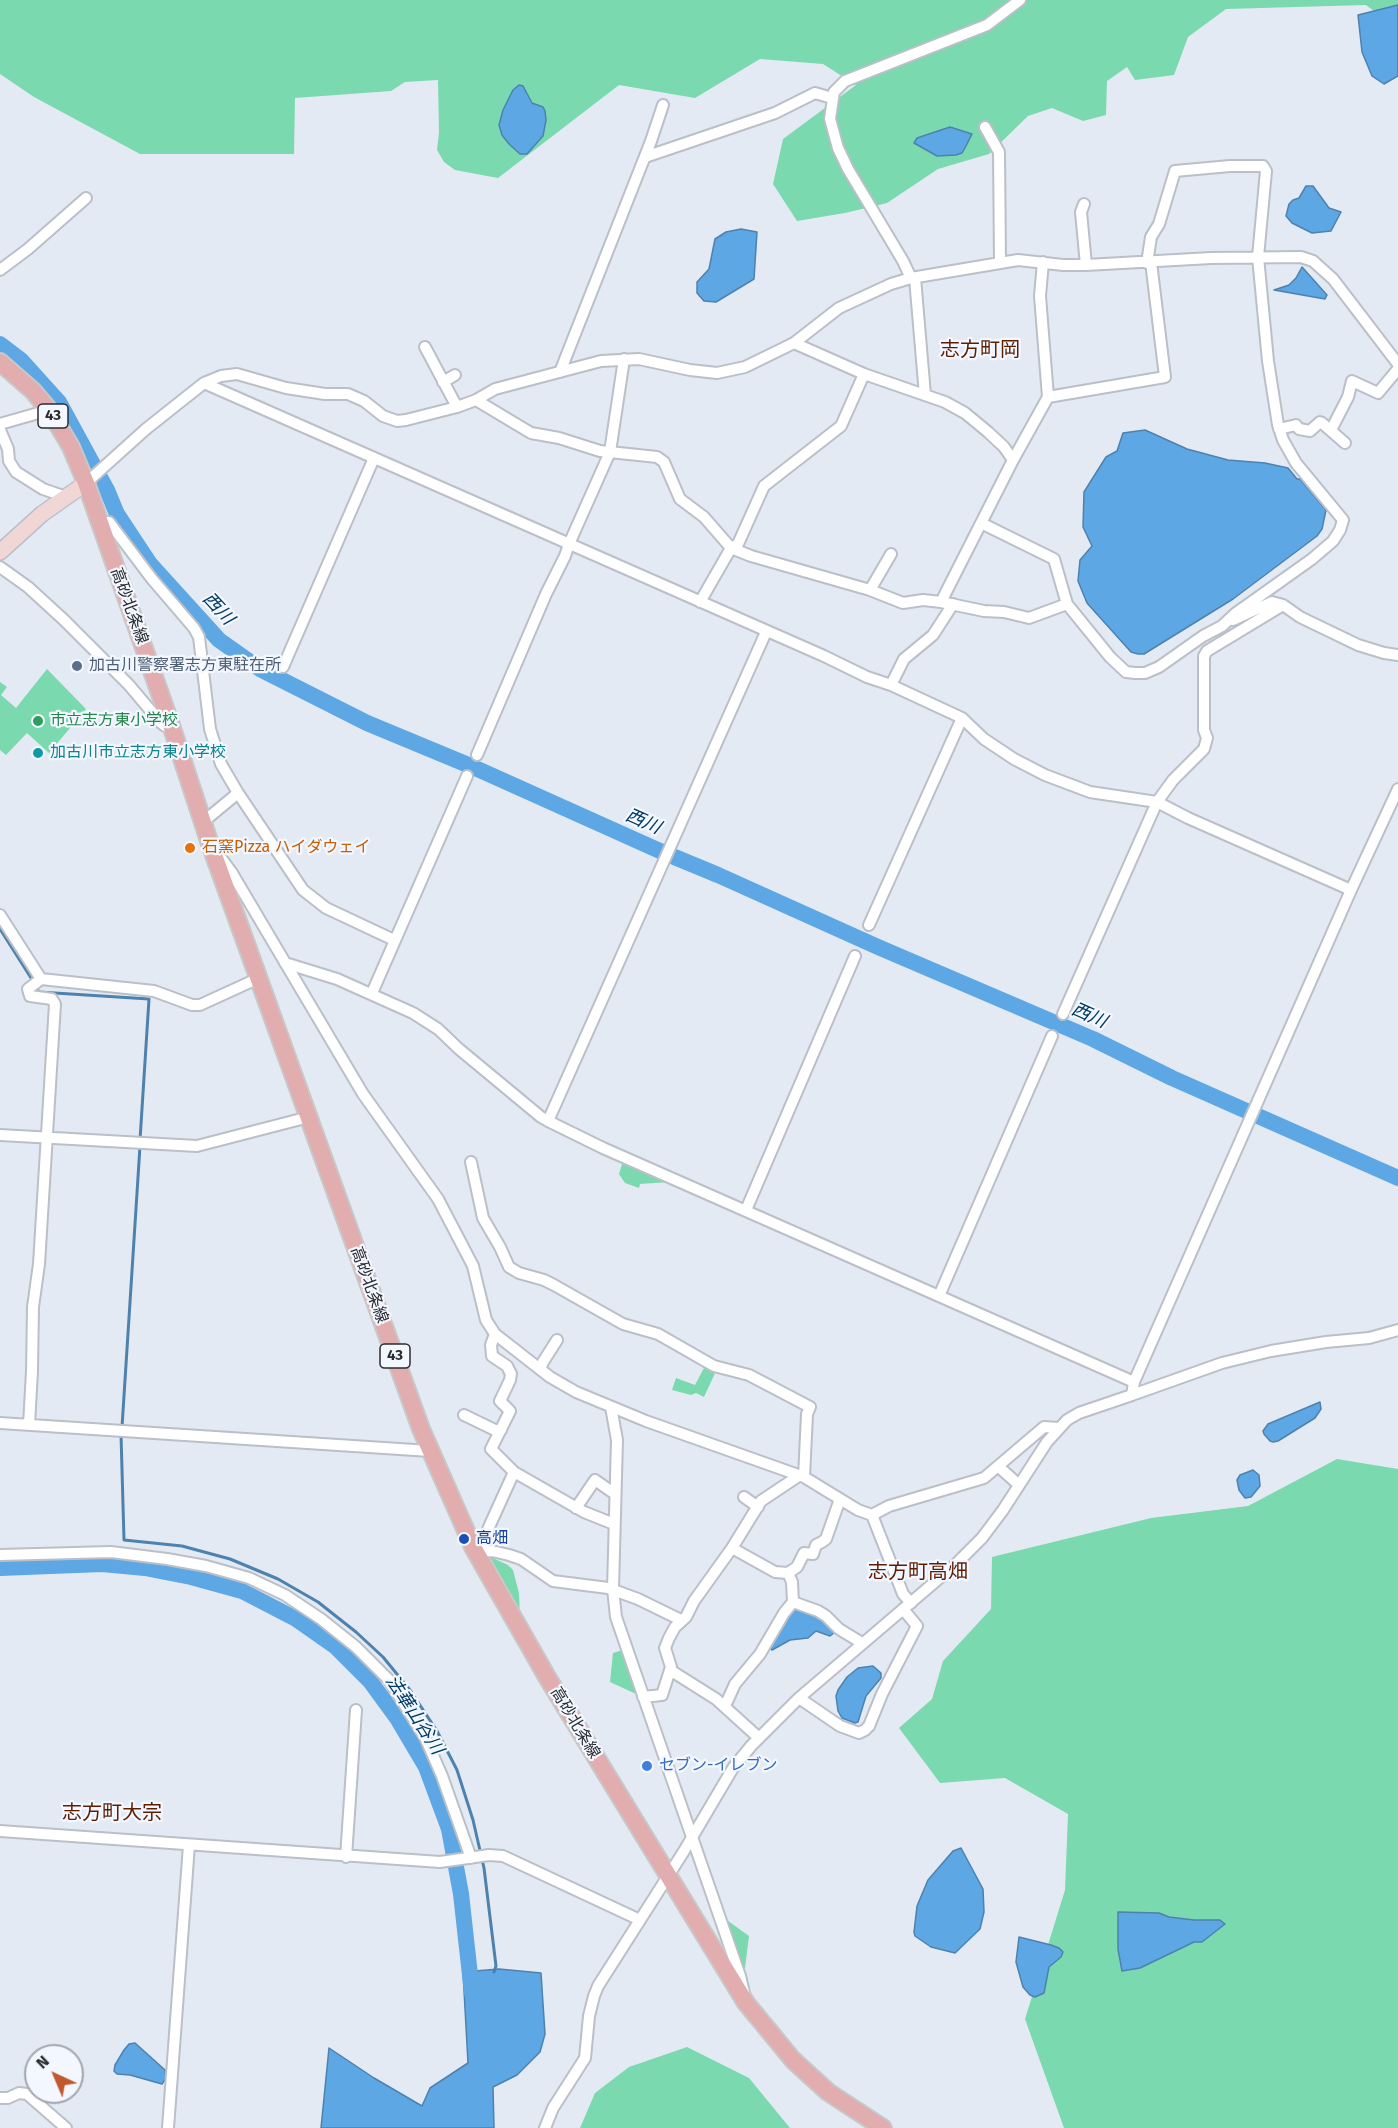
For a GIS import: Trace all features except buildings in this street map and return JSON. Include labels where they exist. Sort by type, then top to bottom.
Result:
[{"type":"main road","name":"高砂北条線","points":[[0,362],[33,391],[49,410],[71,447],[94,477],[100,524],[209,841],[430,1451],[475,1552],[547,1677],[746,2003],[793,2060],[810,2076],[828,2092],[883,2128]]},
{"type":"main road","points":[[0,552],[26,527],[94,477]]},
{"type":"street","points":[[925,395],[913,278],[848,169],[838,148],[830,119],[832,98],[839,85],[845,81],[987,25],[1020,0]]},
{"type":"street","points":[[645,157],[775,113],[815,93],[832,98]]},
{"type":"street","points":[[560,372],[645,157],[663,105]]},
{"type":"street","points":[[985,127],[999,152],[1000,262]]},
{"type":"street","points":[[981,523],[1054,559],[1067,604],[1118,664],[1126,672],[1136,674],[1159,668],[1227,622],[1236,613],[1312,559],[1333,541],[1340,530],[1343,520],[1296,463],[1282,440],[1279,429],[1268,361],[1258,257],[1266,171],[1263,166],[1230,166],[1175,171],[1159,224],[1151,237],[1149,262],[1166,377],[1048,397]]},
{"type":"street","points":[[0,270],[28,249],[86,198]]},
{"type":"street","points":[[1084,204],[1081,212],[1086,265]]},
{"type":"street","points":[[94,477],[146,429],[204,383],[221,376],[237,374],[286,388],[324,394],[348,394],[364,401],[383,416],[397,421],[406,420],[457,407],[476,400],[495,389],[601,361],[639,359],[690,370],[717,373],[745,367],[794,343],[839,309],[891,284],[913,278],[1018,260],[1086,265],[1210,258],[1301,257],[1313,261],[1324,269],[1398,364]]},
{"type":"street","points":[[941,602],[1013,460],[1048,397],[1040,296],[1043,262]]},
{"type":"street","points":[[794,343],[864,374],[945,402],[965,413],[1004,447],[1013,460]]},
{"type":"street","points":[[425,347],[457,407]]},
{"type":"street","points":[[477,754],[610,452],[624,359]]},
{"type":"street","points":[[1331,430],[1348,397],[1352,381],[1378,393],[1398,369]]},
{"type":"street","points":[[700,602],[731,548],[738,543],[764,486],[842,426],[864,374]]},
{"type":"street","points":[[443,382],[455,375]]},
{"type":"street","points":[[204,383],[962,718],[984,739],[1014,759],[1045,775],[1090,792],[1157,802],[1351,890]]},
{"type":"street","points":[[476,400],[531,433],[610,452],[650,455],[663,462],[680,499],[704,517],[731,548],[796,571],[870,590],[903,603],[922,600],[941,602],[1029,618],[1067,604]]},
{"type":"street","points":[[0,424],[49,410]]},
{"type":"street","points":[[1279,429],[1296,425],[1299,429],[1310,431],[1320,422],[1345,443]]},
{"type":"street","points":[[0,430],[8,449],[9,461],[16,472],[44,489],[66,497]]},
{"type":"street","points":[[283,667],[374,458]]},
{"type":"street","points":[[100,524],[109,522],[199,637],[210,729],[221,764],[303,890],[326,908],[394,940]]},
{"type":"street","points":[[870,590],[891,554]]},
{"type":"street","points":[[0,567],[28,587],[64,620],[129,685],[161,723],[165,726],[171,725]]},
{"type":"street","points":[[1227,622],[1272,603],[1283,605],[1300,617],[1358,645],[1398,655]]},
{"type":"street","points":[[891,685],[904,659],[933,635],[954,604]]},
{"type":"street","points":[[1063,1014],[1157,802],[1173,780],[1204,749],[1208,738],[1204,730],[1204,656],[1207,651],[1283,605]]},
{"type":"street","points":[[548,1121],[766,632]]},
{"type":"street","points":[[869,925],[962,718]]},
{"type":"street","points":[[372,993],[467,776]]},
{"type":"street","points":[[1132,1395],[1134,1382],[1351,890],[1398,789]]},
{"type":"street","points":[[203,822],[238,793]]},
{"type":"street","points":[[209,841],[232,873],[363,1094],[438,1199],[473,1266],[486,1320],[495,1334],[540,1369],[576,1392],[646,1421],[802,1476],[872,1515]]},
{"type":"street","points":[[0,915],[41,979]]},
{"type":"street","points":[[746,1210],[855,956]]},
{"type":"street","points":[[285,963],[372,993],[413,1013],[438,1029],[459,1049],[548,1121],[603,1148],[1134,1382]]},
{"type":"street","points":[[29,1425],[33,1307],[39,1264],[55,1004],[52,999],[30,996],[28,989],[41,979],[154,991],[192,1005],[201,1005],[259,978]]},
{"type":"street","points":[[939,1296],[1052,1036]]},
{"type":"street","points":[[0,1135],[197,1146],[309,1117]]},
{"type":"street","points":[[471,1162],[483,1218],[509,1267],[519,1274],[543,1280],[622,1324],[658,1334],[714,1366],[749,1375],[810,1407],[807,1414],[802,1476]]},
{"type":"street","points":[[545,2128],[553,2108],[585,2058],[594,1996],[732,1768],[759,1737],[799,1698],[956,1564],[982,1538],[1066,1420],[1078,1413],[1222,1364],[1271,1351],[1369,1338],[1398,1330]]},
{"type":"street","points":[[495,1334],[491,1345],[492,1356],[507,1366],[511,1374],[500,1401],[510,1411],[491,1449],[514,1472],[576,1508],[614,1524]]},
{"type":"street","points":[[540,1369],[557,1340]]},
{"type":"street","points":[[611,1407],[617,1440],[613,1589],[616,1617],[740,1976],[746,2003]]},
{"type":"street","points":[[464,1414],[495,1430],[501,1430]]},
{"type":"street","points":[[0,1423],[430,1451]]},
{"type":"street","points":[[872,1515],[889,1506],[984,1478],[1044,1427],[1059,1428]]},
{"type":"street","points":[[999,1467],[1019,1485]]},
{"type":"street","points":[[475,1552],[483,1547],[489,1527],[514,1472]]},
{"type":"street","points":[[643,1697],[662,1695],[671,1667],[665,1648],[669,1638],[681,1620],[686,1617],[761,1501],[802,1476]]},
{"type":"street","points":[[576,1508],[595,1480],[615,1494]]},
{"type":"street","points":[[744,1497],[758,1507]]},
{"type":"street","points":[[732,1548],[775,1572],[788,1574],[796,1567],[804,1553],[813,1554],[816,1545],[826,1539],[840,1499]]},
{"type":"street","points":[[799,1698],[840,1726],[860,1733],[865,1730],[917,1626],[872,1521],[872,1515]]},
{"type":"street","points":[[475,1552],[492,1551],[520,1559],[553,1581],[613,1589],[681,1620]]},
{"type":"street","points":[[0,1555],[111,1552],[148,1556],[206,1566],[249,1578],[285,1595],[321,1619],[356,1647],[389,1680],[425,1737],[474,1858]]},
{"type":"street","points":[[725,1706],[735,1684],[760,1654],[793,1602],[792,1581],[788,1574]]},
{"type":"street","points":[[793,1602],[818,1611],[839,1629],[862,1644]]},
{"type":"street","points":[[670,1670],[725,1706],[759,1737]]},
{"type":"street","points":[[346,1857],[356,1710]]},
{"type":"street","points":[[0,1831],[440,1862],[489,1855],[502,1856],[640,1920]]},
{"type":"street","points":[[168,2128],[189,1845]]},
{"type":"street","points":[[0,2098],[8,2098],[19,2093],[27,2094],[66,2128]]},
{"type":"green space","points":[[0,0],[1398,0],[1398,29],[1366,5],[1226,9],[1188,37],[1174,75],[1135,80],[1127,67],[1107,81],[1106,115],[1083,121],[1052,108],[1028,116],[989,154],[938,169],[887,203],[797,221],[773,184],[783,139],[856,85],[823,64],[760,59],[695,98],[619,85],[498,178],[455,170],[444,162],[437,150],[438,80],[405,82],[391,91],[295,98],[294,154],[140,154],[34,97],[0,74]]},
{"type":"green space","name":"市立志方東小学校","points":[[47,669],[86,709],[49,753],[27,733],[6,755],[0,750],[0,682],[7,687],[1,695],[16,708]]},
{"type":"green space","points":[[623,1161],[670,1182],[640,1184],[639,1188],[625,1183],[619,1174]]},
{"type":"green space","points":[[705,1366],[716,1371],[704,1397],[696,1393],[691,1395],[672,1390],[676,1378],[695,1385]]},
{"type":"green space","points":[[1337,1459],[1398,1469],[1398,2128],[1064,2128],[1025,2019],[1065,1890],[1068,1814],[1005,1778],[940,1783],[899,1728],[932,1699],[943,1661],[991,1609],[992,1557],[1151,1518],[1248,1506]]},
{"type":"green space","points":[[486,1555],[508,1565],[513,1570],[519,1593],[520,1618]]},
{"type":"green space","points":[[623,1650],[636,1694],[610,1682],[613,1653]]},
{"type":"green space","points":[[724,1918],[749,1936],[744,1976]]},
{"type":"green space","points":[[687,2047],[749,2078],[790,2128],[580,2128],[595,2093],[629,2067]]},
{"type":"water","points":[[1398,5],[1398,76],[1384,84],[1372,76],[1362,52],[1358,15]]},
{"type":"water","points":[[519,85],[523,86],[532,103],[543,107],[545,111],[543,136],[527,154],[520,154],[509,144],[502,135],[499,125],[503,110],[513,90]]},
{"type":"water","points":[[950,127],[972,134],[962,153],[937,156],[914,143],[917,138]]},
{"type":"water","points":[[1306,186],[1313,186],[1329,208],[1341,212],[1331,231],[1312,233],[1292,223],[1286,216],[1289,204],[1299,198]]},
{"type":"water","points":[[741,229],[757,232],[754,279],[716,302],[704,301],[697,293],[697,282],[709,269],[715,239],[726,232]]},
{"type":"water","points":[[1302,267],[1327,295],[1325,299],[1274,290],[1289,285]]},
{"type":"water","points":[[1145,430],[1187,449],[1228,460],[1265,463],[1288,468],[1326,510],[1322,529],[1317,536],[1233,599],[1144,654],[1138,654],[1131,652],[1087,603],[1078,581],[1080,560],[1092,546],[1083,527],[1084,492],[1106,457],[1117,451],[1123,433]]},
{"type":"water","points":[[1320,1402],[1321,1409],[1315,1418],[1278,1441],[1270,1441],[1264,1434],[1263,1431],[1268,1424]]},
{"type":"water","points":[[1253,1470],[1259,1475],[1260,1486],[1251,1497],[1245,1498],[1239,1490],[1237,1480],[1240,1475]]},
{"type":"water","points":[[793,1607],[820,1616],[835,1632],[830,1636],[816,1631],[808,1638],[790,1640],[772,1650],[769,1647]]},
{"type":"water","points":[[873,1666],[881,1673],[881,1678],[866,1696],[858,1722],[842,1718],[838,1711],[836,1696],[838,1690],[847,1677],[858,1668]]},
{"type":"water","points":[[961,1848],[983,1889],[984,1912],[980,1929],[955,1953],[931,1947],[915,1936],[914,1932],[917,1906],[928,1880],[953,1851]]},
{"type":"water","points":[[1118,1912],[1159,1913],[1169,1917],[1194,1920],[1220,1920],[1225,1924],[1202,1942],[1194,1942],[1140,1968],[1122,1971],[1118,1949]]},
{"type":"water","points":[[1019,1937],[1051,1945],[1063,1952],[1061,1957],[1049,1967],[1044,1993],[1035,1997],[1023,1987],[1016,1962]]},
{"type":"water","points":[[499,1969],[541,1973],[545,2034],[540,2052],[517,2075],[493,2087],[494,2128],[321,2128],[329,2048],[422,2106],[430,2088],[468,2063],[463,1972]]},
{"type":"water","points":[[135,2043],[165,2070],[166,2078],[162,2084],[130,2075],[117,2074],[114,2071],[124,2050],[129,2044]]},
{"type":"waterway","name":"西川","points":[[0,344],[21,360],[59,402],[107,490],[117,514],[150,564],[219,640],[260,669],[367,723],[473,767],[878,947],[1093,1039],[1172,1078],[1398,1178]]},
{"type":"waterway","points":[[0,929],[33,981]]},
{"type":"waterway","points":[[36,987],[39,992],[149,999],[140,1140]]},
{"type":"waterway","points":[[122,1427],[140,1146]]},
{"type":"waterway","points":[[121,1434],[124,1540],[182,1546],[230,1559],[278,1579],[318,1602],[356,1632],[383,1657],[410,1690],[437,1731],[457,1770],[473,1820],[484,1868],[496,1966],[494,1972]]},
{"type":"waterway","name":"法華山谷川","points":[[0,1568],[102,1564],[145,1568],[191,1577],[242,1591],[296,1619],[336,1647],[370,1681],[397,1718],[426,1767],[449,1829],[461,1894],[472,1993]]},
{"type":"place","name":"加古川警察署志方東駐在所","points":[[77,666]]},
{"type":"place","name":"市立志方東小学校","points":[[38,721]]},
{"type":"place","name":"加古川市立志方東小学校","points":[[38,753]]},
{"type":"place","name":"石窯Pizza ハイダウェイ","points":[[190,848]]},
{"type":"place","name":"高畑","points":[[464,1539]]},
{"type":"place","name":"セブン-イレブン","points":[[647,1766]]},
{"type":"district","name":"志方町岡","points":[[980,350]]},
{"type":"district","name":"志方町高畑","points":[[918,1572]]},
{"type":"district","name":"志方町大宗","points":[[112,1813]]}]
